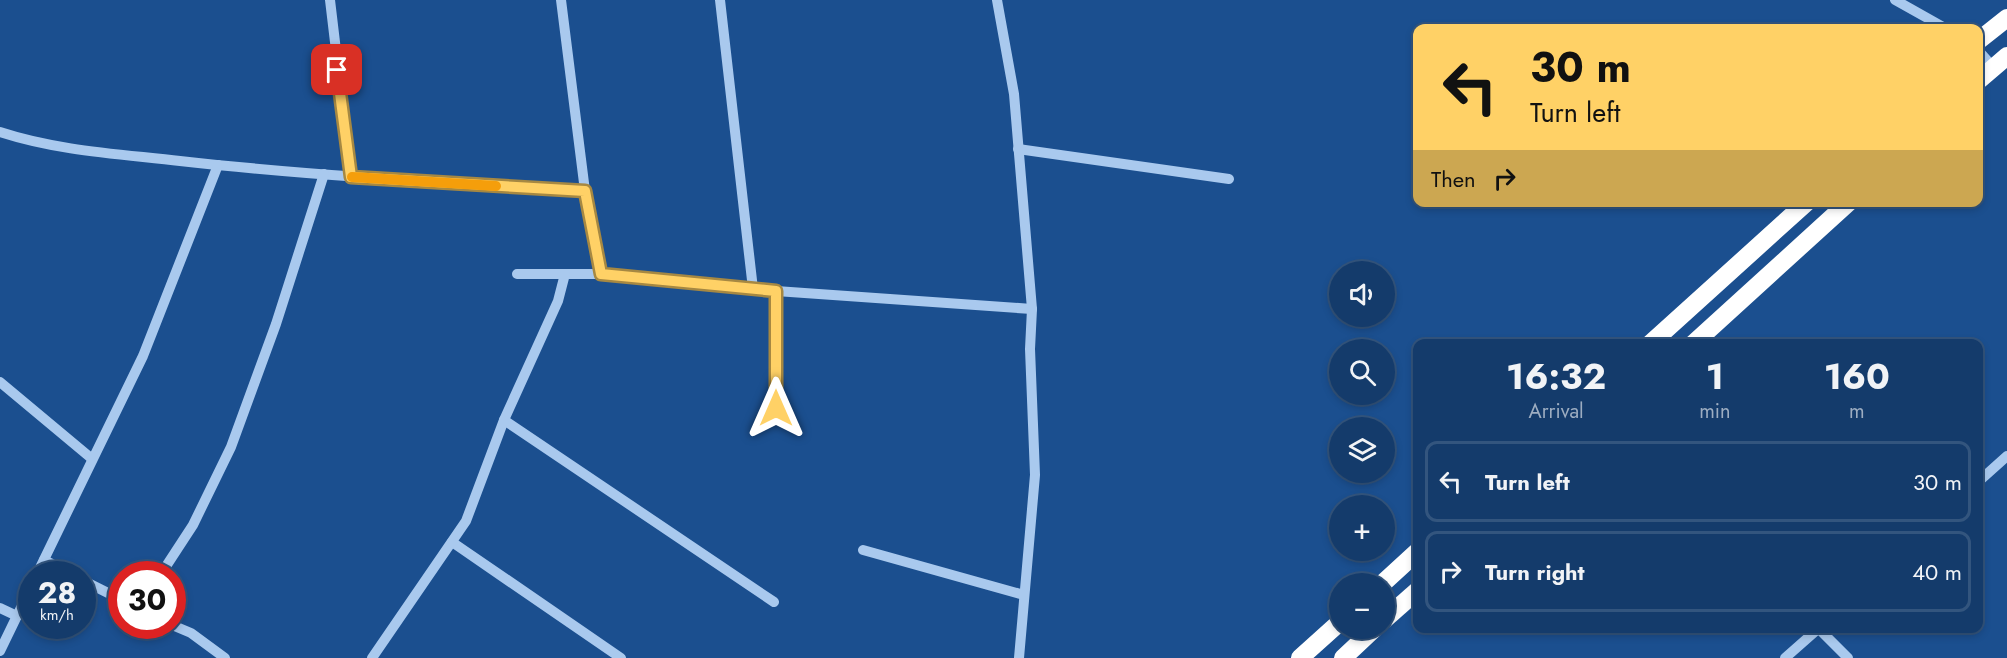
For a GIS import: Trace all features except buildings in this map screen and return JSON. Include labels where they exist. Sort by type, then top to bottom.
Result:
[{"type":"highway","points":[[1983,38],[2007,18]]},
{"type":"highway","points":[[1983,76],[2000,61]]},
{"type":"highway","points":[[1656,339],[1801,207]]},
{"type":"highway","points":[[1698,339],[1844,207]]},
{"type":"highway","points":[[1394,573],[1413,556]]},
{"type":"highway","points":[[1395,610],[1413,594]]},
{"type":"highway","points":[[1300,658],[1329,632]]},
{"type":"highway","points":[[1343,658],[1363,639]]},
{"type":"street","points":[[330,0],[351,177]]},
{"type":"street","points":[[561,0],[585,191],[601,274]]},
{"type":"street","points":[[720,0],[753,289]]},
{"type":"street","points":[[997,0],[1014,94],[1032,309],[1030,349],[1035,475],[1019,658]]},
{"type":"street","points":[[1895,0],[1938,24]]},
{"type":"street","points":[[1983,52],[2000,61]]},
{"type":"street","points":[[0,132],[27,141],[84,150],[218,165],[351,177],[585,191]]},
{"type":"street","points":[[1018,149],[1229,179]]},
{"type":"street","points":[[44,560],[91,458],[143,356],[218,165]]},
{"type":"street","points":[[169,561],[193,525],[231,447],[283,302],[324,174]]},
{"type":"street","points":[[516,274],[601,274],[776,291],[1032,309]]},
{"type":"street","points":[[372,658],[466,521],[504,420],[558,301],[565,274]]},
{"type":"street","points":[[776,291],[776,408]]},
{"type":"street","points":[[0,382],[91,458]]},
{"type":"street","points":[[504,420],[774,602]]},
{"type":"street","points":[[1983,478],[2007,456]]},
{"type":"street","points":[[452,542],[621,658]]},
{"type":"street","points":[[863,550],[1024,595]]},
{"type":"street","points":[[0,608],[17,616],[0,651]]},
{"type":"street","points":[[186,631],[225,658]]},
{"type":"street","points":[[1785,658],[1813,633]]},
{"type":"street","points":[[1822,633],[1848,658]]},
{"type":"slow traffic","points":[[352,177],[496,186]]},
{"type":"route","points":[[337,70],[351,177],[585,191],[601,274],[776,291],[776,408]]}]
